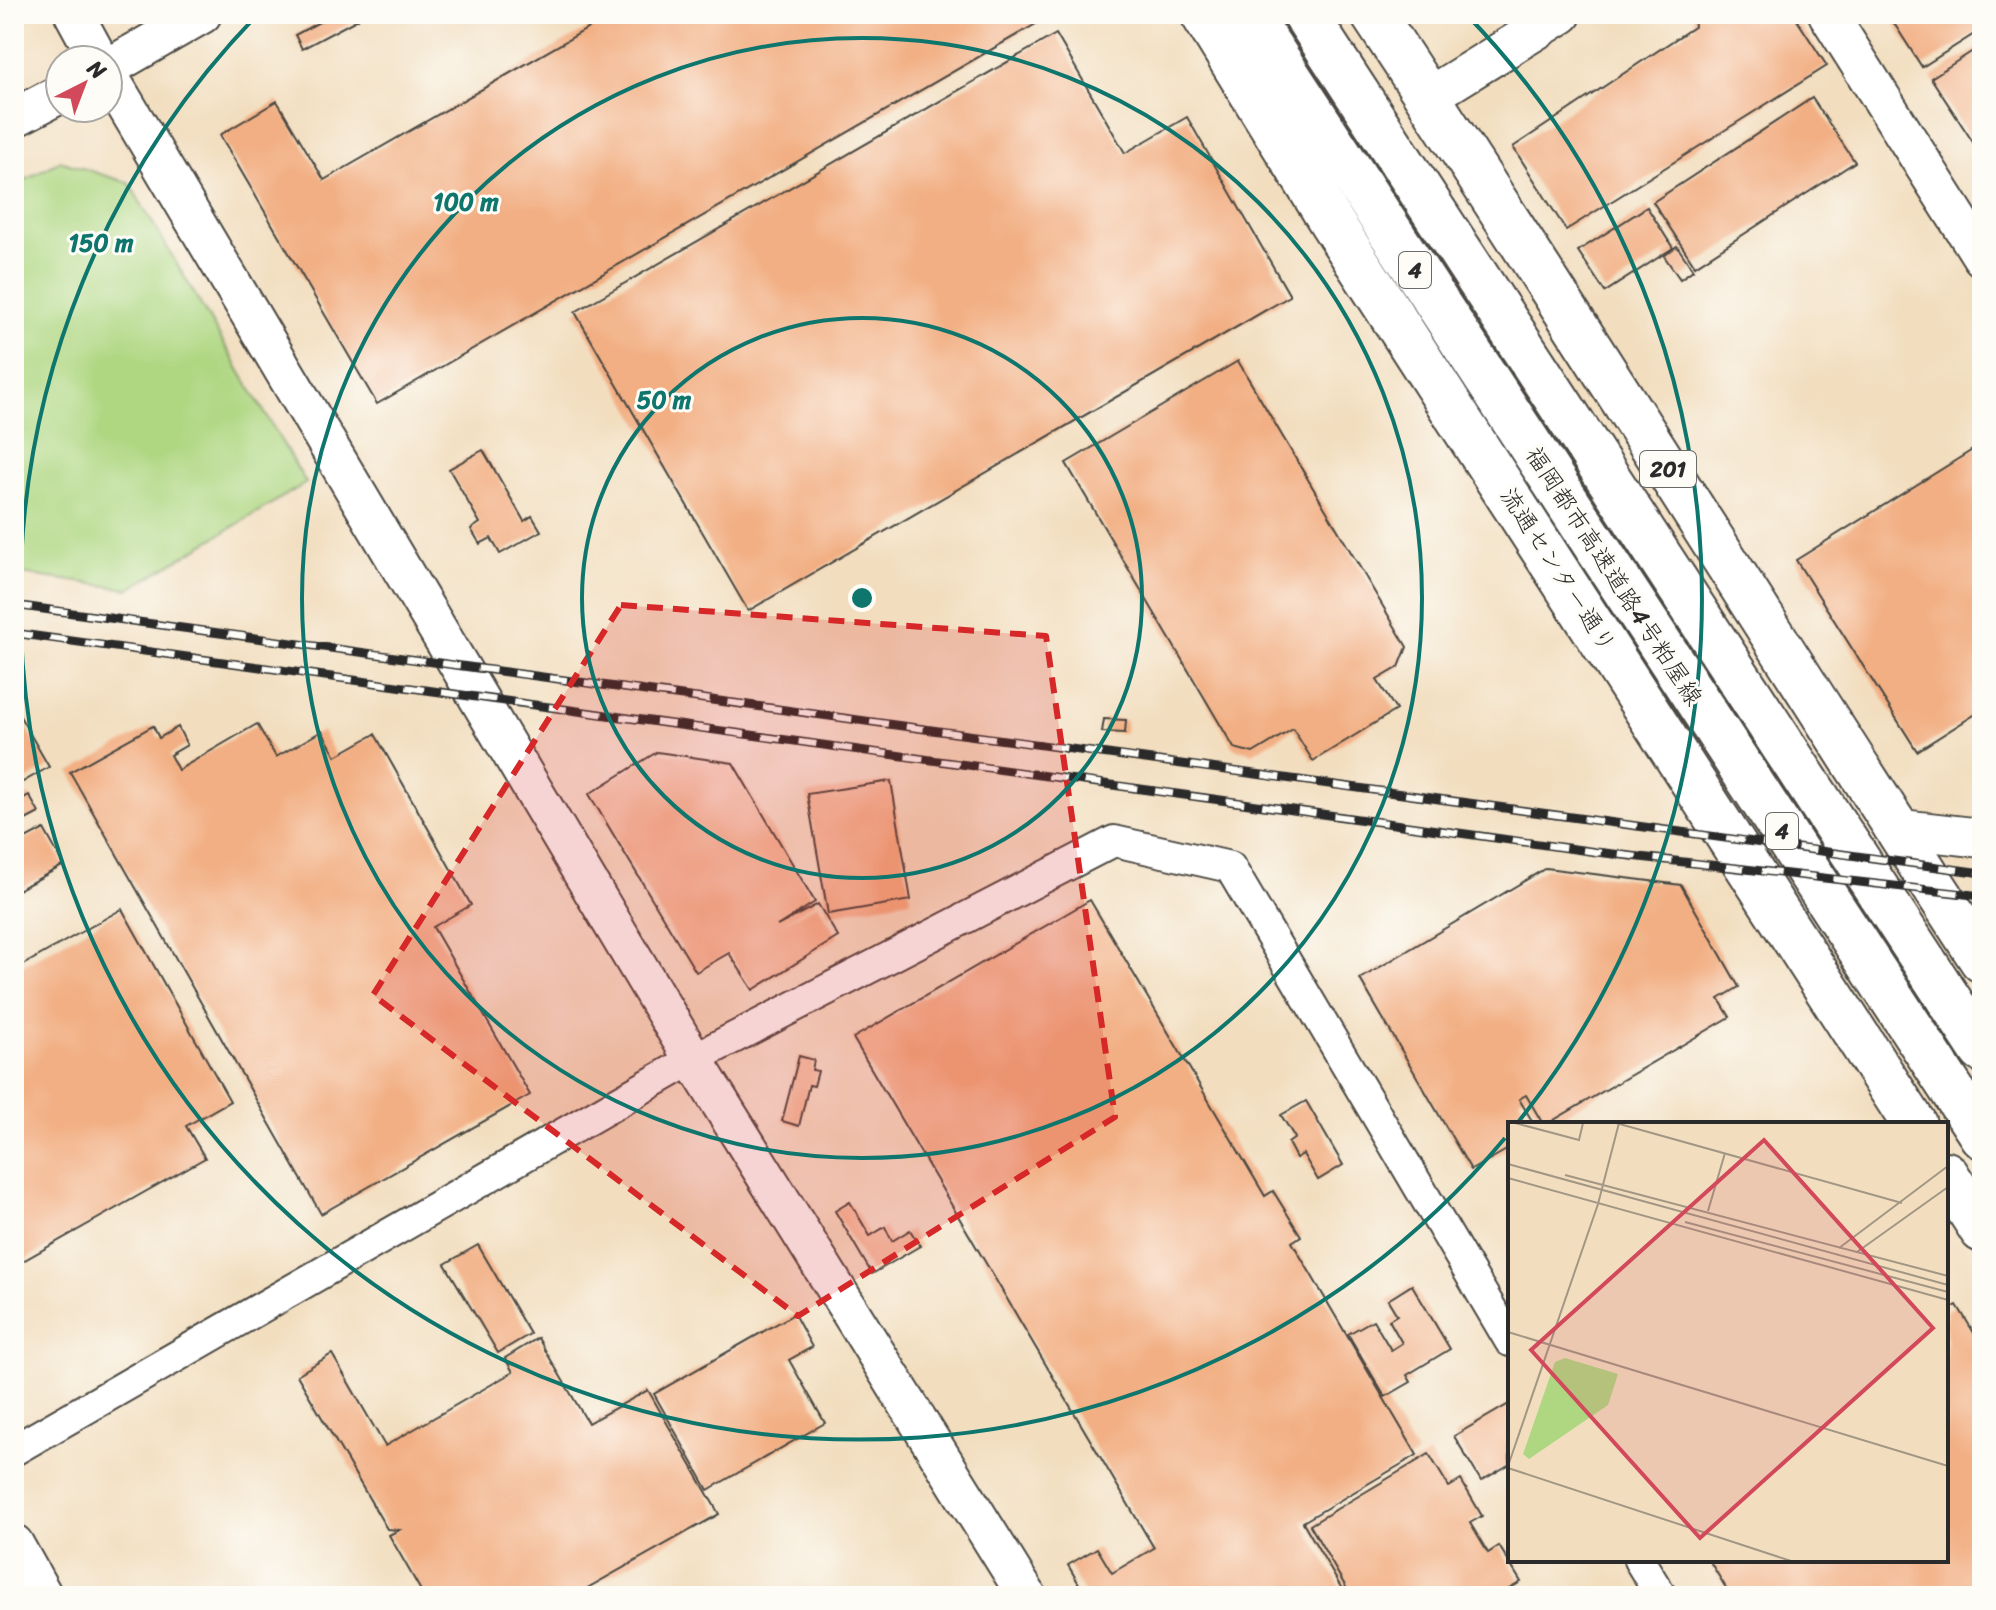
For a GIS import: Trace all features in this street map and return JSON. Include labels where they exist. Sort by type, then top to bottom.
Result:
[{"type":"highway","name":"流通センター通り","points":[[1203,14],[1332,223],[1913,1122]]},
{"type":"highway","name":"福岡都市高速道路4号粕屋線","points":[[1248,14],[1982,1136]]},
{"type":"highway","name":"福岡都市高速道路4号粕屋線","points":[[1305,14],[1982,1050]]},
{"type":"highway","name":"201","points":[[1373,14],[1658,453],[1893,828],[1975,938]]},
{"type":"highway","points":[[1948,1177],[1982,1230]]},
{"type":"street","points":[[74,14],[90,44]]},
{"type":"street","points":[[124,59],[202,14]]},
{"type":"street","points":[[1428,97],[1562,14]]},
{"type":"street","points":[[1828,14],[1982,257]]},
{"type":"street","points":[[14,118],[44,102]]},
{"type":"street","points":[[124,102],[693,1059],[1027,1596]]},
{"type":"street","points":[[1893,828],[1982,838]]},
{"type":"street","points":[[14,1450],[693,1059],[1114,841],[1230,867],[1508,1338]]},
{"type":"street","points":[[14,1544],[43,1596]]},
{"type":"street","points":[[1640,1562],[1661,1596]]},
{"type":"highlighted area","points":[[621,605],[1046,636],[1115,1117],[798,1316],[373,995]]},
{"type":"green space","points":[[60,161],[129,183],[306,483],[129,589],[14,573],[14,186]]},
{"type":"building","points":[[334,14],[355,14],[358,19],[302,49],[295,35]]},
{"type":"building","points":[[613,14],[1053,14],[377,404],[220,135],[277,101],[324,180]]},
{"type":"building","points":[[1693,14],[1793,14],[1827,66],[1566,230],[1513,147],[1695,26]]},
{"type":"building","points":[[1888,14],[1982,14],[1982,29],[1922,67]]},
{"type":"building","points":[[1056,34],[1125,153],[1187,117],[1290,296],[748,611],[575,312]]},
{"type":"building","points":[[1982,45],[1982,156],[1931,78]]},
{"type":"building","points":[[1812,98],[1855,162],[1695,266],[1653,202]]},
{"type":"building","points":[[1647,207],[1673,248],[1605,292],[1578,251]]},
{"type":"building","points":[[1677,246],[1693,270],[1680,279],[1664,256]]},
{"type":"building","points":[[1238,361],[1407,647],[1399,667],[1377,680],[1396,710],[1313,761],[1293,729],[1253,753],[1234,748],[1066,463]]},
{"type":"building","points":[[1982,444],[1982,710],[1917,751],[1796,560]]},
{"type":"building","points":[[483,450],[524,521],[532,516],[541,531],[500,554],[491,538],[480,544],[471,529],[480,523],[449,469]]},
{"type":"building","points":[[14,706],[49,767],[14,787]]},
{"type":"building","points":[[1104,719],[1126,720],[1125,733],[1102,732]]},
{"type":"building","points":[[257,724],[276,757],[322,731],[336,756],[375,734],[471,905],[433,927],[530,1095],[321,1214],[70,772],[153,726],[159,738],[178,727],[187,745],[170,755],[178,770]]},
{"type":"building","points":[[657,752],[733,763],[815,902],[777,926],[818,904],[838,937],[753,990],[729,953],[696,972],[589,794]]},
{"type":"building","points":[[891,781],[911,900],[828,914],[807,794]]},
{"type":"building","points":[[29,795],[39,813],[14,826],[14,803]]},
{"type":"building","points":[[44,829],[64,865],[14,892],[14,845]]},
{"type":"building","points":[[1546,868],[1681,885],[1739,987],[1719,999],[1730,1017],[1550,1122],[1542,1122],[1526,1095],[1519,1099],[1533,1122],[1508,1122],[1508,1149],[1471,1170],[1360,979]]},
{"type":"building","points":[[1090,900],[1265,1196],[1273,1191],[1301,1236],[1292,1242],[1417,1455],[1303,1522],[1346,1596],[1182,1596],[1177,1588],[1163,1596],[1086,1596],[1068,1565],[1097,1548],[1112,1573],[1154,1548],[853,1038]]},
{"type":"building","points":[[122,909],[230,1101],[186,1126],[205,1158],[14,1266],[14,970]]},
{"type":"building","points":[[799,1056],[814,1060],[812,1070],[818,1071],[814,1086],[809,1085],[799,1126],[782,1121]]},
{"type":"building","points":[[1306,1101],[1343,1165],[1318,1180],[1303,1154],[1296,1158],[1288,1143],[1295,1138],[1281,1115]]},
{"type":"building","points":[[850,1202],[870,1236],[885,1227],[892,1241],[910,1230],[920,1246],[872,1274],[835,1211]]},
{"type":"building","points":[[478,1245],[530,1334],[498,1353],[445,1264]]},
{"type":"building","points":[[1412,1285],[1450,1349],[1407,1375],[1411,1382],[1385,1397],[1348,1334],[1373,1320],[1391,1350],[1402,1343],[1389,1320],[1397,1315],[1388,1300]]},
{"type":"building","points":[[1957,1305],[1982,1346],[1982,1596],[1731,1596],[1710,1562],[1948,1562],[1948,1310]]},
{"type":"building","points":[[794,1314],[812,1347],[789,1360],[825,1423],[708,1490],[654,1394]]},
{"type":"building","points":[[538,1338],[588,1423],[648,1390],[719,1514],[573,1596],[424,1596],[389,1535],[399,1530],[387,1529],[297,1375],[332,1354],[385,1446],[513,1372],[505,1358]]},
{"type":"building","points":[[1508,1405],[1508,1465],[1481,1481],[1454,1436]]},
{"type":"building","points":[[1429,1454],[1449,1487],[1461,1480],[1482,1516],[1470,1523],[1488,1553],[1499,1546],[1521,1582],[1509,1589],[1513,1596],[1351,1596],[1310,1525]]},
{"type":"railway","points":[[14,605],[1982,873]]},
{"type":"railway","points":[[14,633],[1596,852],[1982,896]]}]
